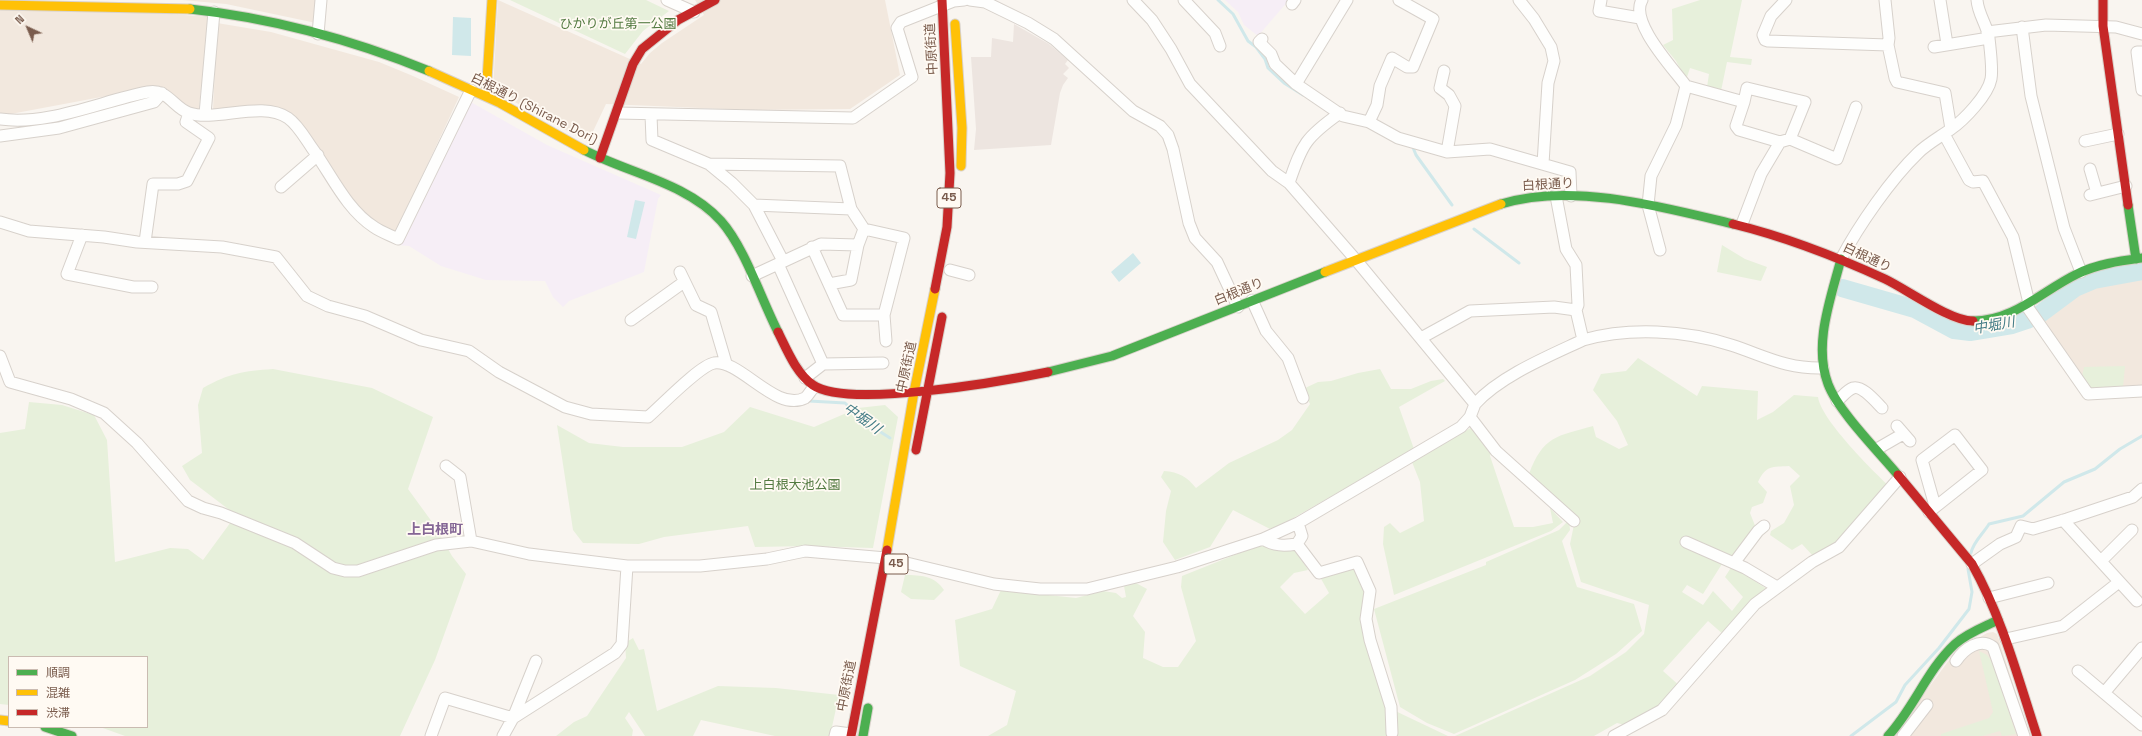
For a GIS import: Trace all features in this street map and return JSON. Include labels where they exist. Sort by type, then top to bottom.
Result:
[{"type":"street","points":[[318,34],[321,0]]},
{"type":"street","points":[[486,96],[492,0]]},
{"type":"street","points":[[667,0],[694,12]]},
{"type":"street","points":[[600,158],[633,64],[642,49],[656,36],[715,0]]},
{"type":"street","points":[[970,0],[985,2],[1028,23],[1054,38],[1133,111],[1160,126],[1168,135],[1173,149],[1189,224],[1195,238],[1217,262],[1238,306]]},
{"type":"street","points":[[1133,0],[1152,20],[1171,49],[1190,84],[1272,170],[1289,183],[1356,260],[1475,404]]},
{"type":"street","points":[[1184,0],[1215,33],[1220,46]]},
{"type":"street","points":[[1296,84],[1347,0]]},
{"type":"street","points":[[1369,122],[1377,105],[1380,86],[1392,58],[1407,67],[1413,67],[1433,19],[1399,0]]},
{"type":"street","points":[[1519,0],[1551,47],[1554,61],[1548,83],[1543,164]]},
{"type":"street","points":[[1601,0],[1599,11],[1640,18]]},
{"type":"street","points":[[1642,0],[1640,18],[1652,42],[1686,86],[1744,102]]},
{"type":"street","points":[[1786,0],[1771,16],[1763,35],[1764,40],[1888,45]]},
{"type":"street","points":[[1885,0],[1889,38],[1888,45],[1898,82],[1945,94],[1947,132],[1969,180],[1973,182],[1983,181],[2013,237],[2028,304],[2088,394],[2142,391]]},
{"type":"street","points":[[1940,0],[1947,44]]},
{"type":"street","points":[[1976,0],[1978,10],[1988,35],[1991,78],[1984,94],[1958,124],[1919,152],[1904,169],[1850,242],[1841,259],[1821,348],[1823,368],[1829,386],[1837,401],[1900,477],[1932,509],[1972,564],[1989,598],[2006,639],[2036,736]]},
{"type":"street","points":[[2103,0],[2103,26],[2118,134],[2139,259]]},
{"type":"street","points":[[616,113],[651,115],[853,118],[912,77],[898,28],[901,22],[942,3],[956,5]]},
{"type":"street","name":"中原街道","points":[[851,735],[886,558],[914,392],[947,227],[950,173],[942,3]]},
{"type":"street","name":"白根通り (Shirane Dori)","points":[[0,5],[40,8],[100,6],[214,12],[318,34],[366,46],[486,96],[600,158],[681,191],[718,217],[732,236],[776,329],[805,378],[814,387]]},
{"type":"street","name":"中原街道","points":[[956,5],[962,128],[960,173]]},
{"type":"street","points":[[205,114],[214,12]]},
{"type":"street","points":[[1934,47],[2022,27],[2046,25],[2116,27],[2142,34]]},
{"type":"street","points":[[2022,27],[2031,96],[2064,228],[2081,272]]},
{"type":"street","points":[[1262,39],[1259,42],[1271,54],[1275,64],[1296,84],[1343,116],[1369,122],[1398,138],[1447,152],[1490,149],[1570,172],[1571,196]]},
{"type":"street","points":[[2142,52],[2137,52],[2142,90]]},
{"type":"street","points":[[1444,71],[1440,88],[1449,95],[1455,106],[1447,152]]},
{"type":"street","points":[[1660,250],[1648,205],[1651,176],[1676,125],[1686,86]]},
{"type":"street","points":[[1742,224],[1761,174],[1785,141],[1805,102],[1747,88],[1736,126],[1739,130],[1785,141],[1837,159],[1856,107]]},
{"type":"street","points":[[0,119],[9,120],[41,117],[100,105],[150,91],[162,93],[189,113],[205,114],[269,111],[280,114],[296,126],[318,155],[345,197],[361,215],[373,226],[398,239],[470,90]]},
{"type":"street","points":[[0,136],[59,128],[154,102],[162,93]]},
{"type":"street","points":[[145,242],[153,184],[178,184],[187,181],[209,138],[186,122],[189,113]]},
{"type":"street","points":[[1289,183],[1299,152],[1315,131],[1340,113]]},
{"type":"street","points":[[651,115],[652,140],[710,164],[754,205],[781,263],[823,364]]},
{"type":"street","points":[[2085,141],[2118,134]]},
{"type":"street","points":[[281,187],[318,155]]},
{"type":"street","points":[[710,164],[840,166],[851,209],[864,229],[904,238],[884,315],[886,341]]},
{"type":"street","points":[[2090,169],[2093,194],[2126,186]]},
{"type":"street","name":"45","points":[[955,235],[959,194]]},
{"type":"street","points":[[1556,196],[1566,249],[1576,265],[1578,305],[1576,310],[1583,340]]},
{"type":"street","name":"白根通り","points":[[927,392],[1008,381],[1058,371],[1112,356],[1486,208],[1528,197],[1571,196],[1648,205],[1742,224],[1787,238],[1841,259],[1911,292],[1951,315],[1966,321],[1980,321],[2002,317],[2028,304],[2081,272],[2103,265],[2139,259]]},
{"type":"street","points":[[754,205],[851,209]]},
{"type":"street","points":[[0,222],[29,231],[145,242],[222,247],[276,256],[307,296],[328,306],[365,316],[421,340],[469,351],[499,372],[560,404],[591,414],[648,417],[699,371],[710,364],[726,363],[767,391],[798,401],[806,398],[814,387],[825,391],[850,394],[927,392]]},
{"type":"street","points":[[829,284],[851,280],[858,245],[864,229]]},
{"type":"street","points":[[82,235],[67,274],[133,287],[152,287]]},
{"type":"street","points":[[752,276],[821,244],[858,245]]},
{"type":"street","points":[[812,248],[843,315],[884,315]]},
{"type":"street","points":[[950,270],[969,275]]},
{"type":"street","points":[[631,320],[682,277],[696,305],[711,312],[726,363]]},
{"type":"street","points":[[1252,300],[1266,331],[1288,358],[1303,398]]},
{"type":"street","points":[[1421,338],[1470,311],[1554,307],[1576,310]]},
{"type":"street","name":"中原街道","points":[[915,457],[943,309]]},
{"type":"street","points":[[0,356],[5,375],[10,382],[71,399],[104,413],[137,443],[188,501],[203,508],[222,513],[295,543],[333,568],[345,571],[358,571],[436,545],[471,541],[529,554],[627,566],[700,566],[767,559],[805,551],[886,558],[897,562],[994,584],[1040,589],[1087,589],[1177,567],[1263,538],[1298,523],[1461,427],[1470,417],[1475,404],[1485,393],[1534,363],[1583,340],[1600,335],[1651,332],[1679,335],[1731,345],[1791,366],[1823,368]]},
{"type":"street","points":[[805,378],[823,364],[883,363]]},
{"type":"street","points":[[1837,401],[1851,388],[1856,388],[1880,402]]},
{"type":"street","points":[[1470,417],[1496,451],[1574,521]]},
{"type":"street","points":[[1877,450],[1904,434]]},
{"type":"street","points":[[1955,435],[1982,470],[1932,509],[1922,460],[1955,435]]},
{"type":"street","points":[[446,466],[460,477],[471,541]]},
{"type":"street","points":[[1614,736],[1662,710],[1755,604],[1812,562],[1839,548],[1900,477]]},
{"type":"street","points":[[1972,564],[2000,544],[2016,537],[2021,526],[2034,529],[2133,497],[2142,489]]},
{"type":"street","points":[[2063,520],[2138,601]]},
{"type":"street","points":[[1263,538],[1271,544],[1286,546],[1297,544],[1302,536],[1298,523]]},
{"type":"street","points":[[1734,563],[1758,531],[1764,526]]},
{"type":"street","points":[[2101,562],[2132,530]]},
{"type":"street","points":[[1686,542],[1734,563],[1777,587]]},
{"type":"street","points":[[1297,544],[1319,573],[1357,562],[1370,591],[1366,619],[1370,640],[1391,707],[1392,733]]},
{"type":"street","points":[[431,736],[445,698],[513,718],[615,653],[622,644],[627,566]]},
{"type":"street","points":[[1989,598],[2048,582]]},
{"type":"street","points":[[2006,639],[2063,626],[2119,582]]},
{"type":"street","points":[[1888,736],[1900,724],[1948,652],[1964,638],[1998,620]]},
{"type":"street","points":[[1956,661],[1970,648],[1981,642],[1988,643],[1993,647],[2024,736]]},
{"type":"street","points":[[2104,693],[2142,648]]},
{"type":"street","points":[[503,736],[513,718],[536,661]]},
{"type":"street","points":[[2078,671],[2142,725]]},
{"type":"street","name":"中原街道","points":[[863,736],[870,698]]},
{"type":"street","points":[[1903,736],[1927,705]]},
{"type":"street","points":[[48,728],[72,736]]},
{"type":"street","points":[[835,736],[836,732],[851,735]]},
{"type":"shaded area","points":[[182,0],[318,0],[316,23],[226,4]]},
{"type":"shaded area","points":[[498,0],[641,64],[650,53],[662,43],[704,15],[695,0],[885,0],[900,75],[850,109],[749,110],[606,104],[588,142],[493,90]]},
{"type":"shaded area","points":[[1225,0],[1289,0],[1258,36],[1244,25],[1238,12]]},
{"type":"shaded area","points":[[0,9],[145,12],[210,17],[198,115],[160,86],[0,116]]},
{"type":"shaded area","points":[[217,23],[271,32],[379,62],[459,97],[395,234],[374,224],[357,207],[289,113],[213,110]]},
{"type":"shaded area","points":[[1014,24],[1049,44],[1068,60],[1065,64],[1069,68],[1063,74],[1068,78],[1060,93],[1051,145],[974,150],[976,129],[971,57],[991,57],[992,38],[1013,42]]},
{"type":"shaded area","points":[[469,101],[547,145],[661,195],[658,199],[644,272],[569,301],[563,307],[553,297],[545,281],[486,280],[441,266],[409,246],[398,245]]},
{"type":"shaded area","points":[[2142,275],[2142,386],[2092,389],[2042,320],[2084,289],[2110,281]]},
{"type":"shaded area","points":[[1993,632],[1997,634],[2030,736],[1893,736],[1955,652],[1987,633]]},
{"type":"green space","name":"ひかりが丘第一公園","points":[[510,0],[646,0],[669,11],[643,31],[625,54]]},
{"type":"green space","points":[[1700,0],[1742,0],[1730,57],[1752,59],[1751,65],[1727,62],[1721,91],[1707,87],[1709,74],[1690,68],[1686,80],[1676,61],[1663,45],[1673,40],[1672,9]]},
{"type":"green space","points":[[1722,245],[1745,259],[1767,267],[1761,281],[1717,272]]},
{"type":"green space","points":[[1638,358],[1697,396],[1702,386],[1758,391],[1757,420],[1773,412],[1794,395],[1818,397],[1828,418],[1847,443],[1887,484],[1837,546],[1813,556],[1802,544],[1792,550],[1770,535],[1771,531],[1784,523],[1794,505],[1790,486],[1800,476],[1789,466],[1774,467],[1764,472],[1758,482],[1767,492],[1763,503],[1752,507],[1750,513],[1756,528],[1734,559],[1727,556],[1703,594],[1687,585],[1682,592],[1703,605],[1713,591],[1732,611],[1743,597],[1725,577],[1732,566],[1770,591],[1724,635],[1708,621],[1663,671],[1681,687],[1657,710],[1629,726],[1617,723],[1594,736],[1455,736],[1590,676],[1626,652],[1644,634],[1649,605],[1581,582],[1570,544],[1576,515],[1529,474],[1534,461],[1546,445],[1570,432],[1593,426],[1596,437],[1619,449],[1628,445],[1617,421],[1593,390],[1601,374],[1626,371]]},
{"type":"green space","points":[[2125,366],[2123,387],[2092,389],[2082,376],[2084,367]]},
{"type":"green space","points":[[273,369],[372,388],[433,417],[408,489],[435,526],[452,556],[466,574],[435,660],[400,736],[125,736],[103,728],[148,728],[148,656],[8,656],[8,705],[0,704],[0,433],[25,429],[29,402],[62,405],[94,415],[107,440],[115,562],[170,548],[188,549],[203,560],[236,515],[190,480],[182,466],[202,453],[198,405],[203,388],[229,376]]},
{"type":"green space","points":[[1380,369],[1391,389],[1411,389],[1431,381],[1443,379],[1445,381],[1399,407],[1414,449],[1281,525],[1270,529],[1233,510],[1210,547],[1175,560],[1163,542],[1166,511],[1171,491],[1161,477],[1164,471],[1182,476],[1196,488],[1229,463],[1278,440],[1292,430],[1310,404],[1303,389],[1318,382],[1331,381],[1358,373]]},
{"type":"green space","name":"上白根大池公園","points":[[885,405],[898,417],[873,548],[809,546],[755,547],[748,526],[664,537],[639,544],[583,543],[573,530],[557,425],[589,443],[623,447],[682,447],[724,432],[750,407],[814,427],[858,408]]},
{"type":"green space","points":[[1474,426],[1492,449],[1490,456],[1514,527],[1533,527],[1553,523],[1550,508],[1563,522],[1551,531],[1394,595],[1383,544],[1384,527],[1390,523],[1400,533],[1424,521],[1420,482],[1412,462]]},
{"type":"green space","points":[[1569,520],[1570,530],[1562,541],[1577,587],[1634,604],[1642,631],[1616,654],[1575,680],[1454,734],[1427,723],[1400,707],[1374,609],[1486,565],[1486,562],[1559,530]]},
{"type":"green space","points":[[1262,544],[1278,550],[1294,547],[1308,570],[1294,573],[1280,587],[1305,614],[1329,593],[1320,577],[1354,568],[1365,590],[1389,708],[1448,736],[988,736],[1007,725],[1016,691],[960,666],[955,620],[992,609],[1001,590],[1076,598],[1103,591],[1116,593],[1122,598],[1126,597],[1124,586],[1136,583],[1147,589],[1133,616],[1145,632],[1143,658],[1163,667],[1178,667],[1196,641],[1181,587],[1182,576]]},
{"type":"green space","points":[[905,575],[927,577],[940,585],[944,590],[934,600],[911,599],[901,592]]},
{"type":"green space","points":[[633,638],[639,650],[644,649],[657,711],[718,686],[776,688],[839,695],[830,736],[775,736],[701,720],[693,736],[645,736],[629,712],[625,718],[633,730],[632,736],[556,736],[574,722],[587,716],[626,658],[625,643]]},
{"type":"green space","points":[[1979,651],[1987,655],[1993,663],[2016,734],[2002,736],[2000,731],[1982,736],[1941,736],[1941,734],[1989,718],[1993,712]]},
{"type":"water","points":[[453,17],[471,18],[471,56],[452,55]]},
{"type":"water","points":[[635,200],[645,202],[636,239],[627,237]]},
{"type":"water","points":[[1133,253],[1141,263],[1119,282],[1111,272]]},
{"type":"waterway","points":[[1218,0],[1233,14],[1248,41],[1256,47],[1265,59],[1268,68],[1284,83],[1303,95]]},
{"type":"waterway","points":[[1412,145],[1416,155],[1452,205]]},
{"type":"waterway","points":[[1474,229],[1519,263]]},
{"type":"waterway","name":"中堀川","points":[[1842,288],[1915,309],[1954,330],[1970,332],[2012,325],[2027,320],[2040,314],[2075,288],[2094,280],[2142,271]]},
{"type":"waterway","name":"中堀川","points":[[809,401],[845,403],[865,422],[890,438]]},
{"type":"waterway","points":[[1971,553],[1976,542],[1989,524],[2023,516],[2064,482],[2095,469],[2120,449],[2142,436]]},
{"type":"waterway","points":[[1851,736],[1896,702],[1905,685],[1939,648],[1969,609],[1972,592],[1968,569]]},
{"type":"traffic: fast","points":[[190,9],[282,24],[342,40],[429,71]]},
{"type":"traffic: fast","points":[[584,150],[674,188],[707,208],[721,221],[738,245],[778,332]]},
{"type":"traffic: fast","points":[[1501,204],[1528,198],[1557,195],[1587,196],[1648,204],[1733,224]]},
{"type":"traffic: fast","points":[[2128,205],[2136,259]]},
{"type":"traffic: fast","points":[[1973,321],[1988,320],[2015,311],[2064,281],[2092,268],[2109,263],[2142,258]]},
{"type":"traffic: fast","points":[[1841,259],[1825,321],[1822,353],[1824,369],[1828,384],[1840,406],[1898,475]]},
{"type":"traffic: fast","points":[[1048,372],[1112,356],[1325,272]]},
{"type":"traffic: fast","points":[[1888,736],[1906,713],[1928,677],[1945,654],[1965,637],[1998,620]]},
{"type":"traffic: fast","points":[[863,736],[868,708]]},
{"type":"traffic: fast","points":[[48,728],[72,736]]},
{"type":"traffic: slow","points":[[486,96],[492,0]]},
{"type":"traffic: slow","points":[[0,5],[190,9]]},
{"type":"traffic: slow","points":[[955,24],[962,128],[961,166]]},
{"type":"traffic: slow","points":[[429,71],[500,103],[584,150]]},
{"type":"traffic: slow","points":[[1325,272],[1501,204]]},
{"type":"traffic: slow","points":[[887,550],[914,392],[935,289]]},
{"type":"traffic: slow","points":[[0,720],[8,721]]},
{"type":"traffic: jam","points":[[600,158],[633,64],[642,49],[678,20],[715,0]]},
{"type":"traffic: jam","points":[[935,289],[947,227],[950,173],[942,0]]},
{"type":"traffic: jam","points":[[2103,0],[2103,26],[2128,205]]},
{"type":"traffic: jam","points":[[1733,224],[1791,241],[1829,255],[1885,279],[1941,311],[1964,320],[1973,321]]},
{"type":"traffic: jam","points":[[916,450],[942,317]]},
{"type":"traffic: jam","points":[[778,332],[792,361],[807,380],[813,385],[831,392],[891,394],[927,391],[1048,372]]},
{"type":"traffic: jam","points":[[1898,475],[1972,564],[1983,584],[2001,626],[2037,736]]},
{"type":"traffic: jam","points":[[851,736],[887,550]]},
{"type":"district","name":"上白根町","points":[[435,530]]}]
